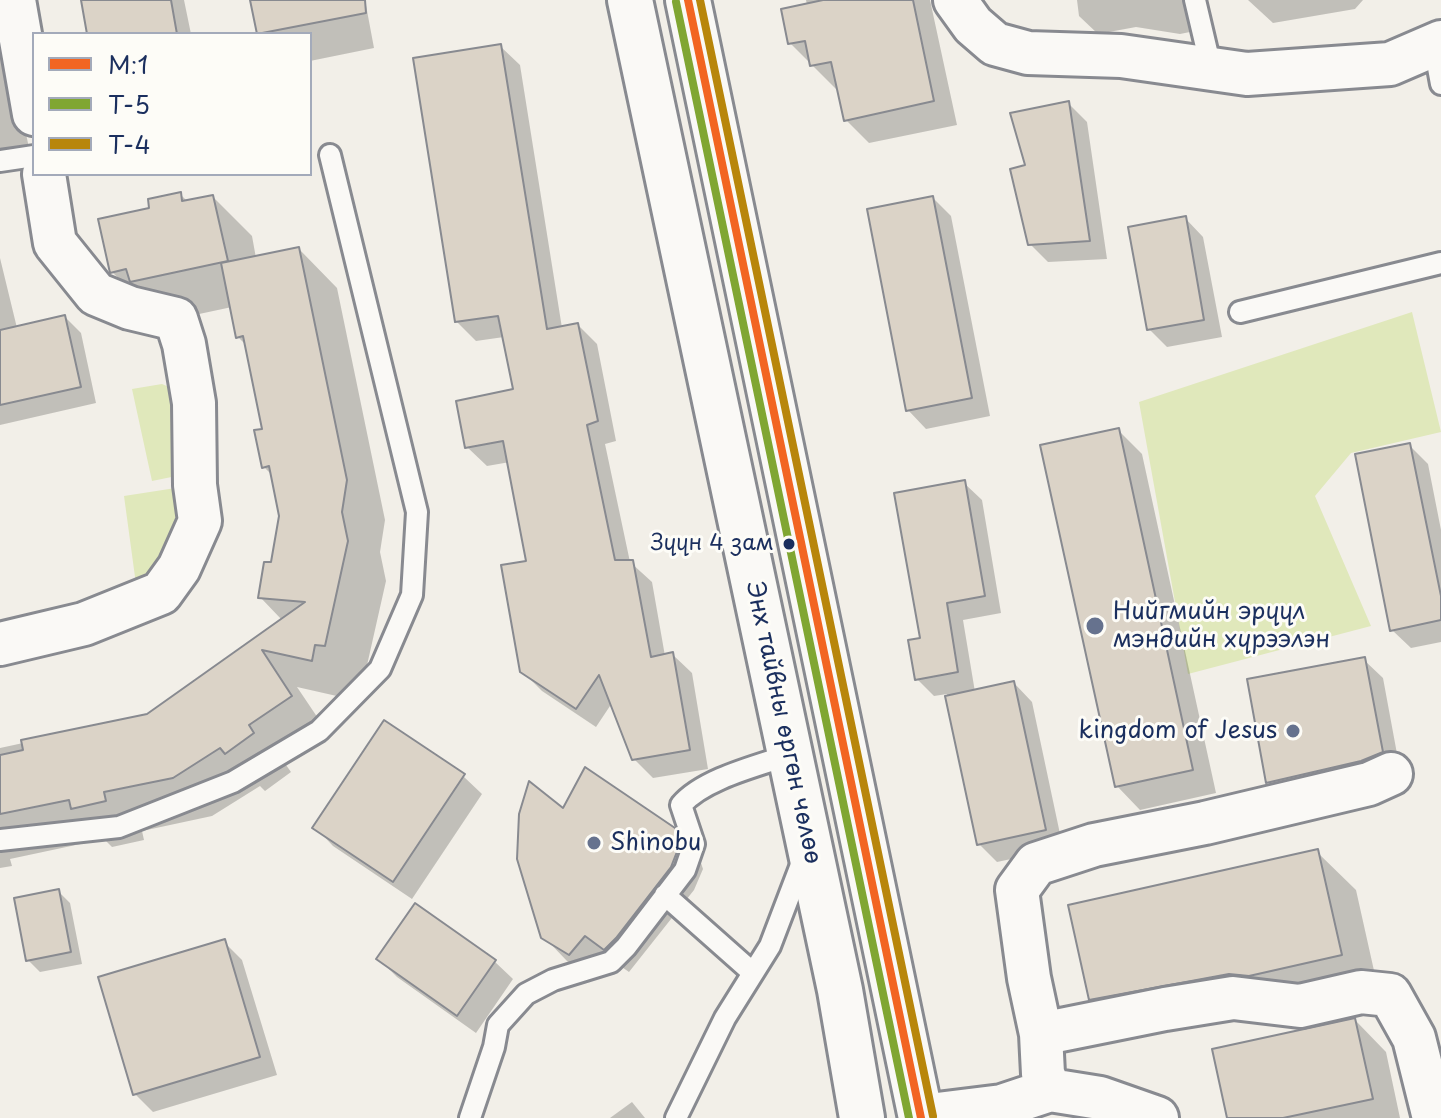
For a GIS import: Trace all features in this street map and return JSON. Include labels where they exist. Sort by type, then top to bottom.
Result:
[{"type":"highway","name":"Энх тайвны өргөн чөлөө","points":[[630,0],[840,990],[862,1118]]},
{"type":"highway","points":[[688,0],[921,1117]]},
{"type":"highway","points":[[840,990],[836,1082],[840,1118]]},
{"type":"street","points":[[14,0],[32,103]]},
{"type":"street","points":[[955,0],[973,25],[995,44],[1028,53],[1121,56],[1247,74],[1363,68],[1439,57]]},
{"type":"street","points":[[0,644],[84,624],[161,593],[179,568],[200,521],[195,485],[194,403],[184,344],[176,319],[130,308],[96,294],[55,243],[44,176]]},
{"type":"street","points":[[1050,1090],[1043,1074],[1041,1034],[1029,978],[1017,890],[1036,864],[1094,845],[1205,823],[1369,784],[1391,774]]},
{"type":"street","points":[[1041,1034],[1233,998],[1300,1006],[1361,992],[1390,995],[1414,1038],[1434,1118]]},
{"type":"street","points":[[921,1117],[1002,1106],[1050,1090],[1100,1098],[1157,1118]]},
{"type":"lane","points":[[1195,0],[1211,68]]},
{"type":"lane","points":[[0,840],[119,827],[233,782],[319,731],[380,669],[412,595],[417,512],[330,155]]},
{"type":"lane","points":[[0,161],[32,156]]},
{"type":"lane","points":[[1240,312],[1441,263]]},
{"type":"lane","points":[[470,1118],[494,1047],[498,1025],[526,994],[553,980],[611,962],[685,870],[694,844],[681,805],[689,796],[738,772],[789,755]]},
{"type":"lane","points":[[676,1118],[725,1018],[770,946],[808,846]]},
{"type":"lane","points":[[665,895],[753,973]]},
{"type":"green space","points":[[1412,312],[1441,432],[1351,453],[1315,496],[1371,626],[1188,674],[1139,402]]},
{"type":"green space","points":[[162,384],[176,390],[196,472],[152,481],[132,389]]},
{"type":"green space","points":[[195,485],[141,621],[124,496]]},
{"type":"building","points":[[81,0],[171,0],[177,32],[87,32]]},
{"type":"building","points":[[250,0],[365,0],[366,13],[257,32]]},
{"type":"building","points":[[823,0],[913,0],[934,101],[844,121],[831,62],[810,66],[805,41],[788,44],[781,9]]},
{"type":"building","points":[[501,44],[547,329],[578,323],[598,421],[587,425],[615,560],[633,560],[651,657],[673,652],[690,750],[632,760],[599,675],[576,709],[520,672],[501,565],[526,561],[503,441],[465,448],[456,401],[513,389],[498,316],[455,322],[413,58]]},
{"type":"building","points":[[1069,101],[1090,241],[1028,245],[1010,169],[1025,165],[1010,113]]},
{"type":"building","points":[[181,192],[182,201],[213,195],[228,261],[130,282],[126,269],[110,273],[98,219],[149,208],[148,199]]},
{"type":"building","points":[[933,196],[972,398],[906,411],[867,209]]},
{"type":"building","points":[[1186,216],[1204,320],[1147,330],[1128,227]]},
{"type":"building","points":[[299,247],[347,480],[342,512],[348,541],[325,646],[315,645],[312,661],[262,650],[292,696],[249,725],[254,733],[225,754],[220,748],[173,778],[104,792],[106,801],[71,809],[69,800],[0,814],[0,755],[23,750],[21,740],[147,714],[305,602],[258,598],[264,562],[271,562],[279,516],[269,466],[262,468],[254,430],[262,429],[243,336],[236,338],[221,263]]},
{"type":"building","points":[[65,315],[81,387],[0,405],[0,330]]},
{"type":"building","points":[[1119,428],[1193,770],[1115,787],[1040,445]]},
{"type":"building","points":[[1410,443],[1441,596],[1441,620],[1390,631],[1355,454]]},
{"type":"building","points":[[965,480],[985,596],[947,603],[958,672],[915,680],[908,640],[920,638],[894,493]]},
{"type":"building","points":[[1365,657],[1383,752],[1361,761],[1266,783],[1247,679]]},
{"type":"building","points":[[1014,681],[1046,830],[977,845],[945,696]]},
{"type":"building","points":[[384,720],[465,774],[393,882],[312,828]]},
{"type":"building","points":[[585,767],[675,828],[680,844],[671,867],[604,950],[585,936],[569,955],[541,938],[517,859],[519,814],[529,781],[563,808]]},
{"type":"building","points":[[1318,849],[1342,955],[1249,976],[1229,974],[1089,1000],[1068,905]]},
{"type":"building","points":[[59,889],[71,952],[26,961],[14,898]]},
{"type":"building","points":[[415,903],[496,960],[457,1016],[376,959]]},
{"type":"building","points":[[225,939],[260,1057],[133,1095],[98,977]]},
{"type":"building","points":[[1355,1018],[1373,1099],[1283,1118],[1227,1118],[1212,1049]]},
{"type":"transit line","name":"М:1","points":[[688,0],[921,1118]]},
{"type":"transit line","name":"Т-4","points":[[700,0],[933,1116]]},
{"type":"transit line","name":"Т-5","points":[[676,2],[909,1118]]},
{"type":"place","name":"Зүүн 4 зам","points":[[789,544]]},
{"type":"place","name":"Нийгмийн эрүүл мэндийн хүрээлэн","points":[[1095,626]]},
{"type":"place","name":"kingdom of Jesus","points":[[1293,731]]},
{"type":"place","name":"Shinobu","points":[[594,843]]}]
